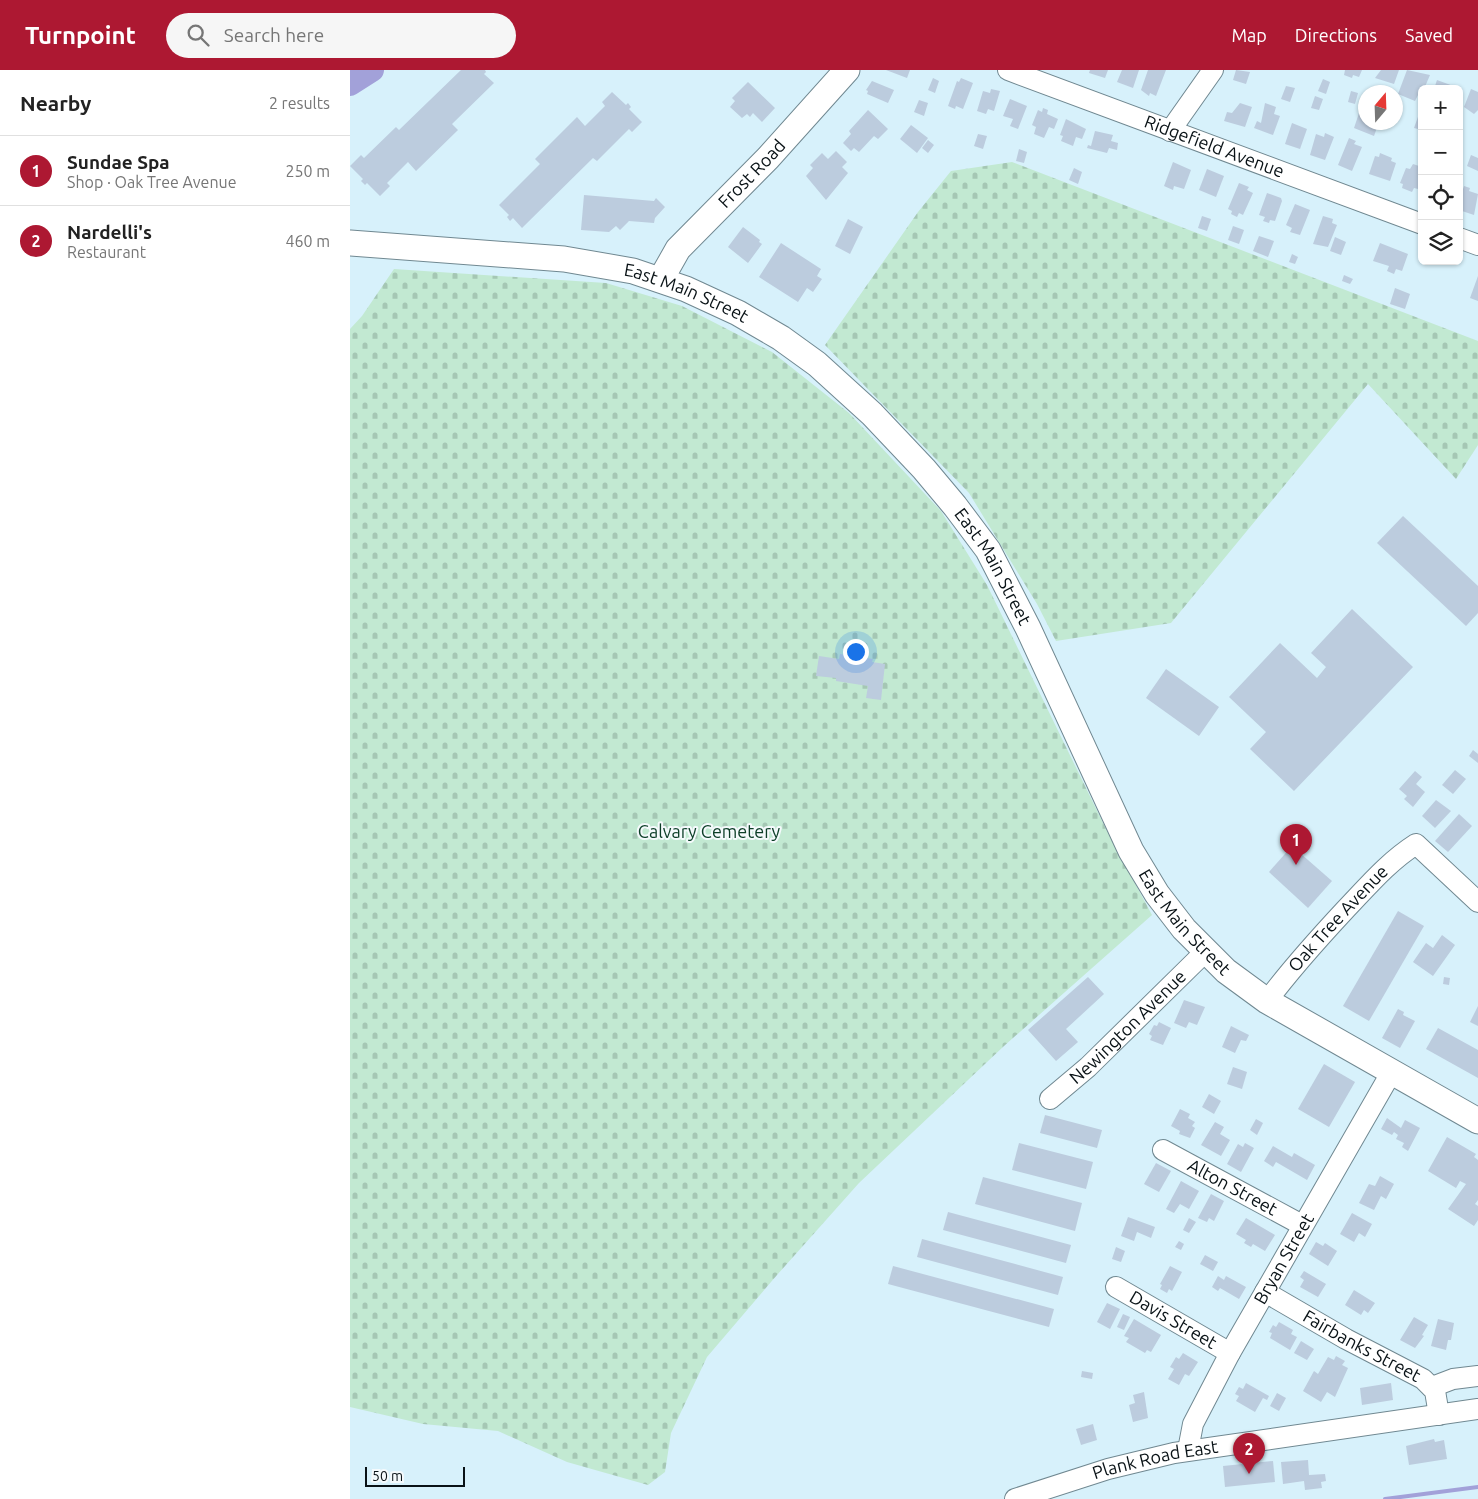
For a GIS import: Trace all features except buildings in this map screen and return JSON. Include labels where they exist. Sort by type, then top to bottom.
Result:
[{"type":"main road","name":"Frost Road","points":[[661,279],[678,249],[788,137],[847,70]]},
{"type":"main road","name":"East Main Street","points":[[350,244],[573,260],[612,266],[661,279],[704,296],[746,317],[811,359],[886,428],[950,498],[988,550],[1011,593],[1141,868],[1169,911],[1205,952],[1226,971],[1267,1001],[1478,1121]]},
{"type":"street","name":"Ridgefield Avenue","points":[[1008,70],[1418,223]]},
{"type":"street","points":[[1170,131],[1213,70]]},
{"type":"street","points":[[1463,239],[1478,245]]},
{"type":"street","name":"Oak Tree Avenue","points":[[1267,1001],[1299,961],[1378,875],[1393,860],[1416,844],[1477,899]]},
{"type":"street","name":"Newington Avenue","points":[[1050,1099],[1088,1067],[1205,952]]},
{"type":"street","name":"Bryan Street","points":[[1188,1450],[1192,1424],[1230,1353],[1391,1073]]},
{"type":"street","name":"Alton Street","points":[[1163,1150],[1302,1225]]},
{"type":"street","name":"Davis Street","points":[[1116,1287],[1230,1353]]},
{"type":"street","name":"Fairbanks Street","points":[[1265,1292],[1346,1338],[1423,1378],[1435,1392],[1439,1416]]},
{"type":"street","points":[[1432,1387],[1453,1379],[1478,1376]]},
{"type":"street","name":"Plank Road East","points":[[1015,1499],[1108,1469],[1188,1450],[1478,1409]]},
{"type":"green space","points":[[1012,162],[1478,341],[1478,445],[1456,479],[1368,384],[1171,623],[1056,641],[1037,604],[969,493],[825,345],[918,212],[951,171]]},
{"type":"green space","name":"Calvary Cemetery","points":[[394,269],[606,283],[682,306],[772,352],[849,413],[941,511],[987,585],[1106,829],[1152,915],[1004,1046],[859,1183],[777,1275],[707,1357],[671,1433],[665,1472],[648,1485],[567,1462],[498,1431],[423,1424],[350,1407],[350,329],[362,316]]},
{"type":"waterway","points":[[350,84],[372,70]]},
{"type":"waterway","points":[[1385,1499],[1478,1487]]},
{"type":"place","name":"Sundae Spa","points":[[1296,865]]},
{"type":"place","name":"Nardelli's","points":[[1249,1474]]}]
